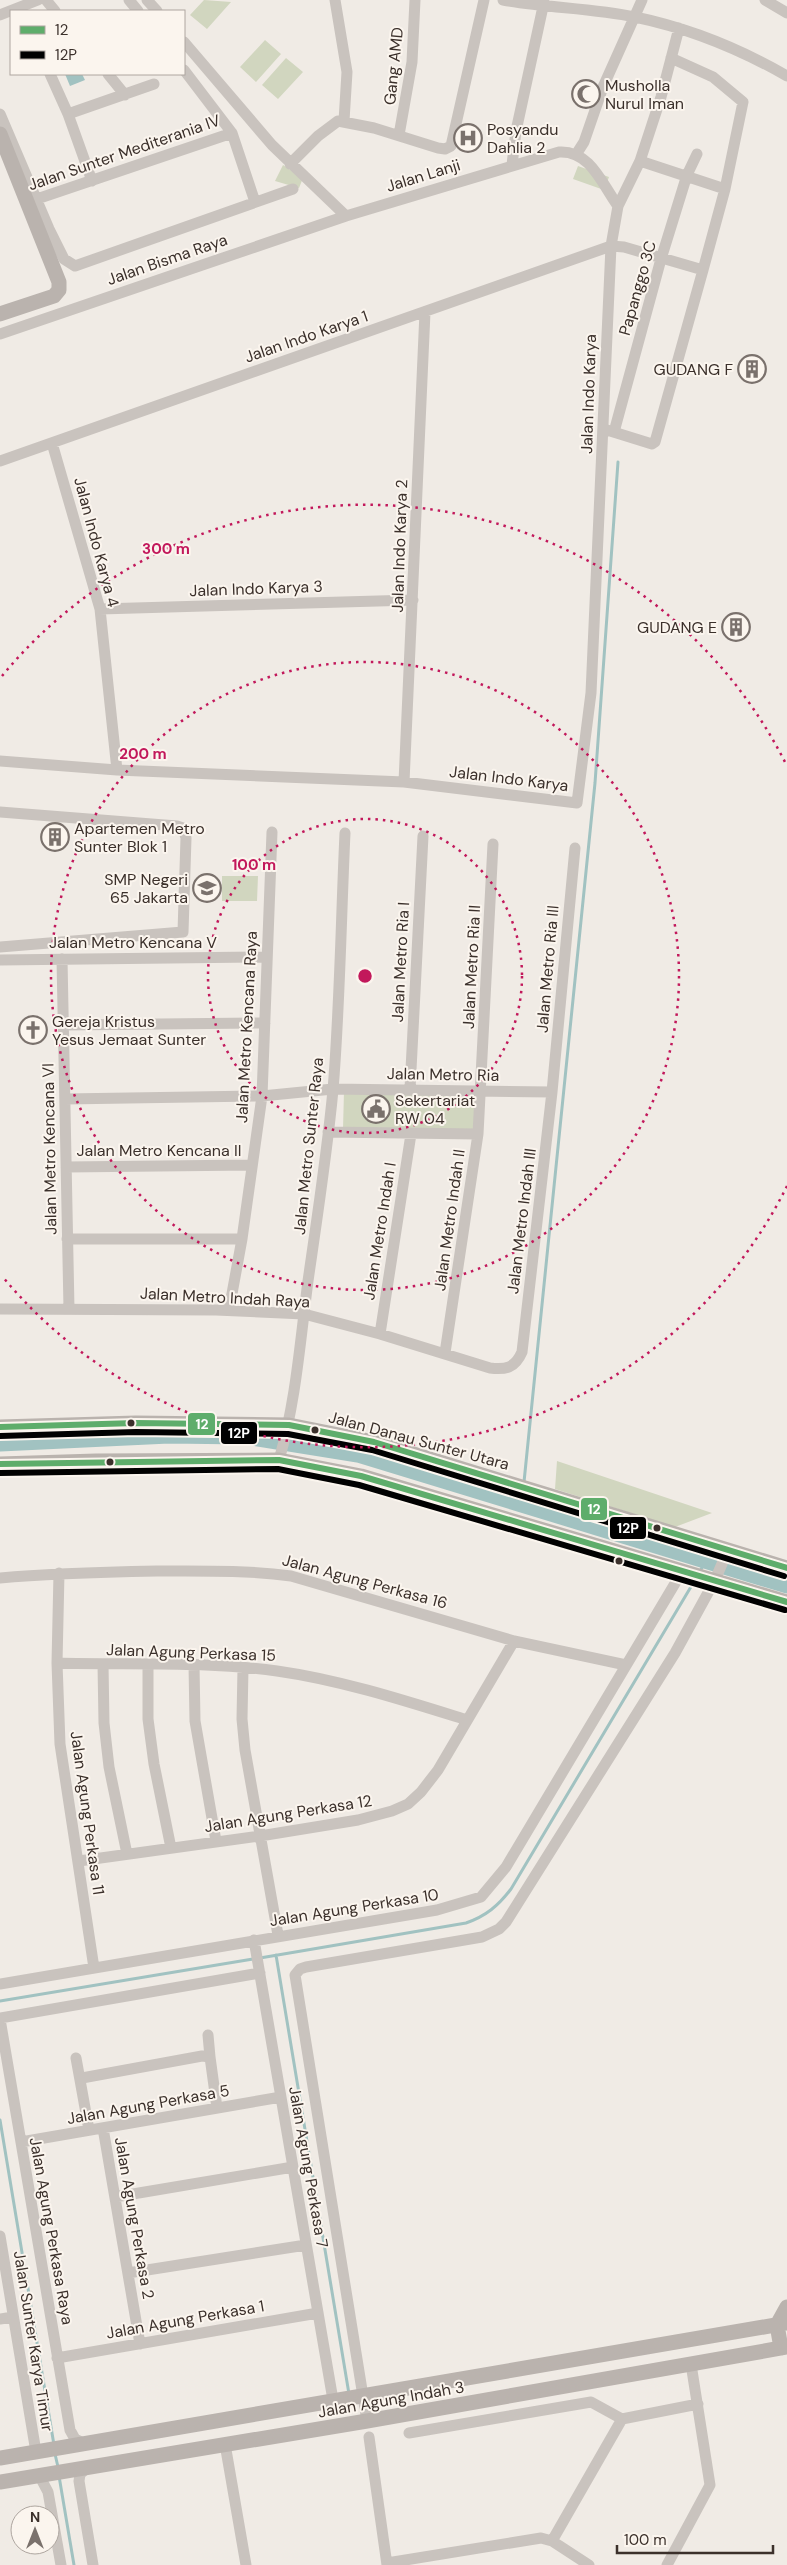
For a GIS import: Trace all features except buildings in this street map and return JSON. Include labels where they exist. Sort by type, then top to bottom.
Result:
[{"type":"street","points":[[20,6],[38,0]]},
{"type":"street","points":[[46,0],[54,10]]},
{"type":"street","points":[[129,0],[137,10]]},
{"type":"street","points":[[147,0],[156,10]]},
{"type":"street","points":[[290,164],[332,124],[344,121],[347,72],[335,0]]},
{"type":"street","name":"Gang AMD","points":[[399,135],[412,62],[415,0]]},
{"type":"street","name":"Jalan Lanji","points":[[344,121],[399,135],[442,149],[448,148],[453,144],[484,0]]},
{"type":"street","points":[[503,0],[634,17],[679,28],[734,48],[787,76]]},
{"type":"street","points":[[618,206],[597,175],[577,153],[584,142],[603,87],[642,0]]},
{"type":"street","points":[[765,0],[787,13]]},
{"type":"street","points":[[512,165],[516,131],[544,4]]},
{"type":"street","name":"Jalan Indo Karya","points":[[0,761],[117,770],[404,782],[577,803],[592,693],[608,431],[611,246],[618,206],[640,161],[679,28]]},
{"type":"street","points":[[185,43],[290,164],[346,216]]},
{"type":"street","points":[[608,431],[652,444],[655,442],[725,189],[743,102],[741,98],[713,77],[671,58]]},
{"type":"street","points":[[185,71],[232,133],[255,202]]},
{"type":"street","points":[[50,75],[68,114],[92,181]]},
{"type":"street","points":[[109,75],[125,95]]},
{"type":"street","points":[[68,114],[154,84]]},
{"type":"street","points":[[0,114],[59,282],[59,290],[54,296],[0,314]]},
{"type":"street","name":"Jalan Sunter Mediterania IV","points":[[31,201],[232,133]]},
{"type":"street","points":[[0,134],[31,201],[64,259],[71,265],[82,266],[293,189]]},
{"type":"street","name":"Jalan Lanji","points":[[346,216],[559,152],[577,153]]},
{"type":"street","name":"Papanggo 3C","points":[[608,431],[661,259],[688,175],[697,154]]},
{"type":"street","points":[[640,161],[688,175],[725,189]]},
{"type":"street","name":"Jalan Bisma Raya","points":[[0,334],[346,216]]},
{"type":"street","name":"Jalan Indo Karya 1","points":[[0,461],[611,246],[624,247],[703,270]]},
{"type":"street","name":"Jalan Indo Karya 2","points":[[404,782],[425,312]]},
{"type":"street","name":"Jalan Indo Karya 4","points":[[52,443],[100,609],[117,770]]},
{"type":"street","name":"Jalan Indo Karya 3","points":[[100,609],[413,600]]},
{"type":"street","points":[[0,812],[177,826],[183,828],[186,838],[183,932],[0,947]]},
{"type":"street","name":"Jalan Metro Kencana Raya","points":[[229,1310],[242,1238],[262,1096],[272,832]]},
{"type":"street","name":"Jalan Metro Sunter Raya","points":[[280,1456],[288,1428],[299,1371],[304,1314],[333,1089],[345,833]]},
{"type":"street","name":"Jalan Metro Ria I","points":[[410,1089],[423,836]]},
{"type":"street","name":"Jalan Metro Ria II","points":[[481,1090],[492,844]]},
{"type":"street","name":"Jalan Metro Ria III","points":[[552,1092],[575,848]]},
{"type":"street","name":"Jalan Metro Kencana V","points":[[0,960],[267,957]]},
{"type":"street","name":"Jalan Metro Kencana VI","points":[[62,959],[68,1309]]},
{"type":"street","points":[[63,1025],[264,1023]]},
{"type":"street","name":"Jalan Metro Ria","points":[[65,1099],[262,1096],[333,1089],[552,1092]]},
{"type":"street","name":"Jalan Metro Indah II","points":[[445,1353],[478,1134],[481,1090]]},
{"type":"street","name":"Jalan Metro Indah III","points":[[522,1352],[552,1092]]},
{"type":"street","points":[[328,1132],[478,1134]]},
{"type":"street","name":"Jalan Metro Indah I","points":[[380,1334],[410,1134]]},
{"type":"street","name":"Jalan Metro Kencana II","points":[[66,1167],[252,1166]]},
{"type":"street","points":[[67,1239],[242,1238]]},
{"type":"street","name":"Jalan Metro Indah Raya","points":[[0,1309],[229,1310],[304,1314],[380,1334],[490,1368],[503,1370],[518,1362],[522,1352]]},
{"type":"street","name":"Jalan Danau Sunter Utara","points":[[0,1427],[144,1423],[288,1428],[374,1442],[522,1486],[727,1552],[787,1568]]},
{"type":"street","points":[[0,1464],[280,1456],[361,1476],[685,1571],[712,1577],[787,1602]]},
{"type":"street","points":[[712,1577],[727,1552]]},
{"type":"street","name":"Jalan Agung Perkasa 16","points":[[0,1578],[59,1573],[200,1571],[258,1572],[291,1576],[514,1641],[626,1665]]},
{"type":"street","name":"Jalan Agung Perkasa 10","points":[[0,1984],[254,1944],[278,1935],[395,1919],[437,1910],[481,1897],[506,1867],[626,1665],[685,1571]]},
{"type":"street","name":"Jalan Agung Perkasa 11","points":[[59,1573],[57,1664],[60,1744],[94,1968]]},
{"type":"street","name":"Jalan Agung Perkasa 7","points":[[367,2421],[360,2395],[294,1980],[296,1972],[306,1966],[482,1937],[499,1929],[506,1922],[675,1653],[712,1577]]},
{"type":"street","name":"Jalan Agung Perkasa 12","points":[[79,1861],[260,1836],[358,1820],[392,1811],[408,1804],[421,1792],[438,1770],[514,1641]]},
{"type":"street","name":"Jalan Agung Perkasa 15","points":[[57,1664],[148,1664],[243,1668],[310,1678],[402,1700],[467,1720]]},
{"type":"street","points":[[103,1664],[104,1723],[109,1767],[127,1854]]},
{"type":"street","points":[[148,1664],[148,1719],[171,1848]]},
{"type":"street","points":[[194,1665],[195,1720],[216,1841]]},
{"type":"street","points":[[243,1668],[242,1719],[245,1750],[278,1935]]},
{"type":"street","name":"Jalan Agung Perkasa 7","points":[[254,1944],[318,2313],[335,2399]]},
{"type":"street","points":[[0,2018],[260,1974]]},
{"type":"street","name":"Jalan Agung Perkasa Raya","points":[[0,2018],[70,2430],[75,2439],[83,2443]]},
{"type":"street","points":[[208,2035],[217,2108]]},
{"type":"street","points":[[80,2080],[85,2076],[202,2056],[210,2057]]},
{"type":"street","points":[[76,2058],[89,2130]]},
{"type":"street","name":"Jalan Agung Perkasa 5","points":[[21,2142],[281,2098]]},
{"type":"street","name":"Jalan Agung Perkasa 2","points":[[103,2128],[140,2344]]},
{"type":"street","points":[[114,2197],[293,2167]]},
{"type":"street","name":"Jalan Sunter Karya Timur","points":[[0,2236],[13,2316],[41,2451]]},
{"type":"street","points":[[128,2273],[306,2244]]},
{"type":"street","points":[[784,2348],[782,2324],[787,2307]]},
{"type":"street","name":"Jalan Agung Perkasa 1","points":[[57,2358],[318,2313]]},
{"type":"street","points":[[0,2319],[13,2316]]},
{"type":"street","name":"Jalan Agung Indah 3","points":[[0,2458],[335,2399],[782,2324]]},
{"type":"street","name":"Jalan Agung Indah 3","points":[[0,2482],[367,2421],[784,2348]]},
{"type":"street","points":[[667,2565],[710,2485],[691,2364]]},
{"type":"street","points":[[409,2434],[591,2402],[622,2419],[698,2404]]},
{"type":"street","points":[[552,2541],[622,2419]]},
{"type":"street","points":[[369,2437],[387,2564],[541,2538],[552,2541],[590,2565]]},
{"type":"street","points":[[225,2444],[246,2565]]},
{"type":"street","points":[[88,2467],[80,2474],[79,2481],[93,2565]]},
{"type":"street","points":[[45,2474],[60,2565]]},
{"type":"green space","points":[[204,0],[231,2],[207,29],[190,15]]},
{"type":"green space","points":[[265,40],[281,54],[256,82],[240,67]]},
{"type":"green space","points":[[286,58],[303,72],[278,99],[262,85]]},
{"type":"green space","points":[[283,165],[303,178],[299,188],[275,181]]},
{"type":"green space","points":[[578,166],[609,177],[604,190],[573,179]]},
{"type":"green space","points":[[222,876],[258,876],[257,901],[222,901]]},
{"type":"green space","points":[[344,1091],[476,1093],[476,1131],[343,1129]]},
{"type":"green space","points":[[557,1461],[712,1513],[675,1527],[555,1489]]},
{"type":"green space","points":[[526,1490],[712,1546],[708,1558],[523,1500]]},
{"type":"water","points":[[65,75],[82,75],[85,80],[70,86]]},
{"type":"waterway","points":[[524,1482],[595,783],[618,462]]},
{"type":"waterway","points":[[0,1442],[169,1434],[245,1435],[358,1453],[787,1584]]},
{"type":"waterway","points":[[522,1501],[523,1493]]},
{"type":"waterway","points":[[700,1571],[707,1559]]},
{"type":"waterway","points":[[260,1958],[466,1923],[486,1914],[511,1889],[695,1580]]},
{"type":"waterway","points":[[276,1955],[349,2394]]},
{"type":"waterway","points":[[0,2001],[253,1959]]},
{"type":"waterway","points":[[0,2120],[54,2445]]},
{"type":"waterway","points":[[55,2454],[58,2467]]},
{"type":"waterway","points":[[59,2476],[74,2565]]},
{"type":"transit line","name":"12","points":[[0,1427],[136,1423],[289,1425],[374,1442],[787,1568]]},
{"type":"transit line","name":"12P","points":[[0,1436],[136,1432],[288,1434],[372,1450],[784,1576]]},
{"type":"transit line","name":"12","points":[[0,1464],[279,1460],[361,1476],[787,1602]]},
{"type":"transit line","name":"12P","points":[[0,1473],[278,1469],[359,1485],[785,1610]]},
{"type":"place","name":"Musholla Nurul Iman","points":[[586,94]]},
{"type":"place","name":"Posyandu Dahlia 2","points":[[468,138]]},
{"type":"place","name":"GUDANG F","points":[[752,369]]},
{"type":"place","name":"GUDANG E","points":[[736,627]]},
{"type":"place","name":"Apartemen Metro Sunter Blok 1","points":[[55,837]]},
{"type":"place","name":"SMP Negeri 65 Jakarta","points":[[207,888]]},
{"type":"place","name":"Gereja Kristus Yesus Jemaat Sunter","points":[[33,1030]]},
{"type":"place","name":"Sekertariat RW 04","points":[[376,1109]]}]
